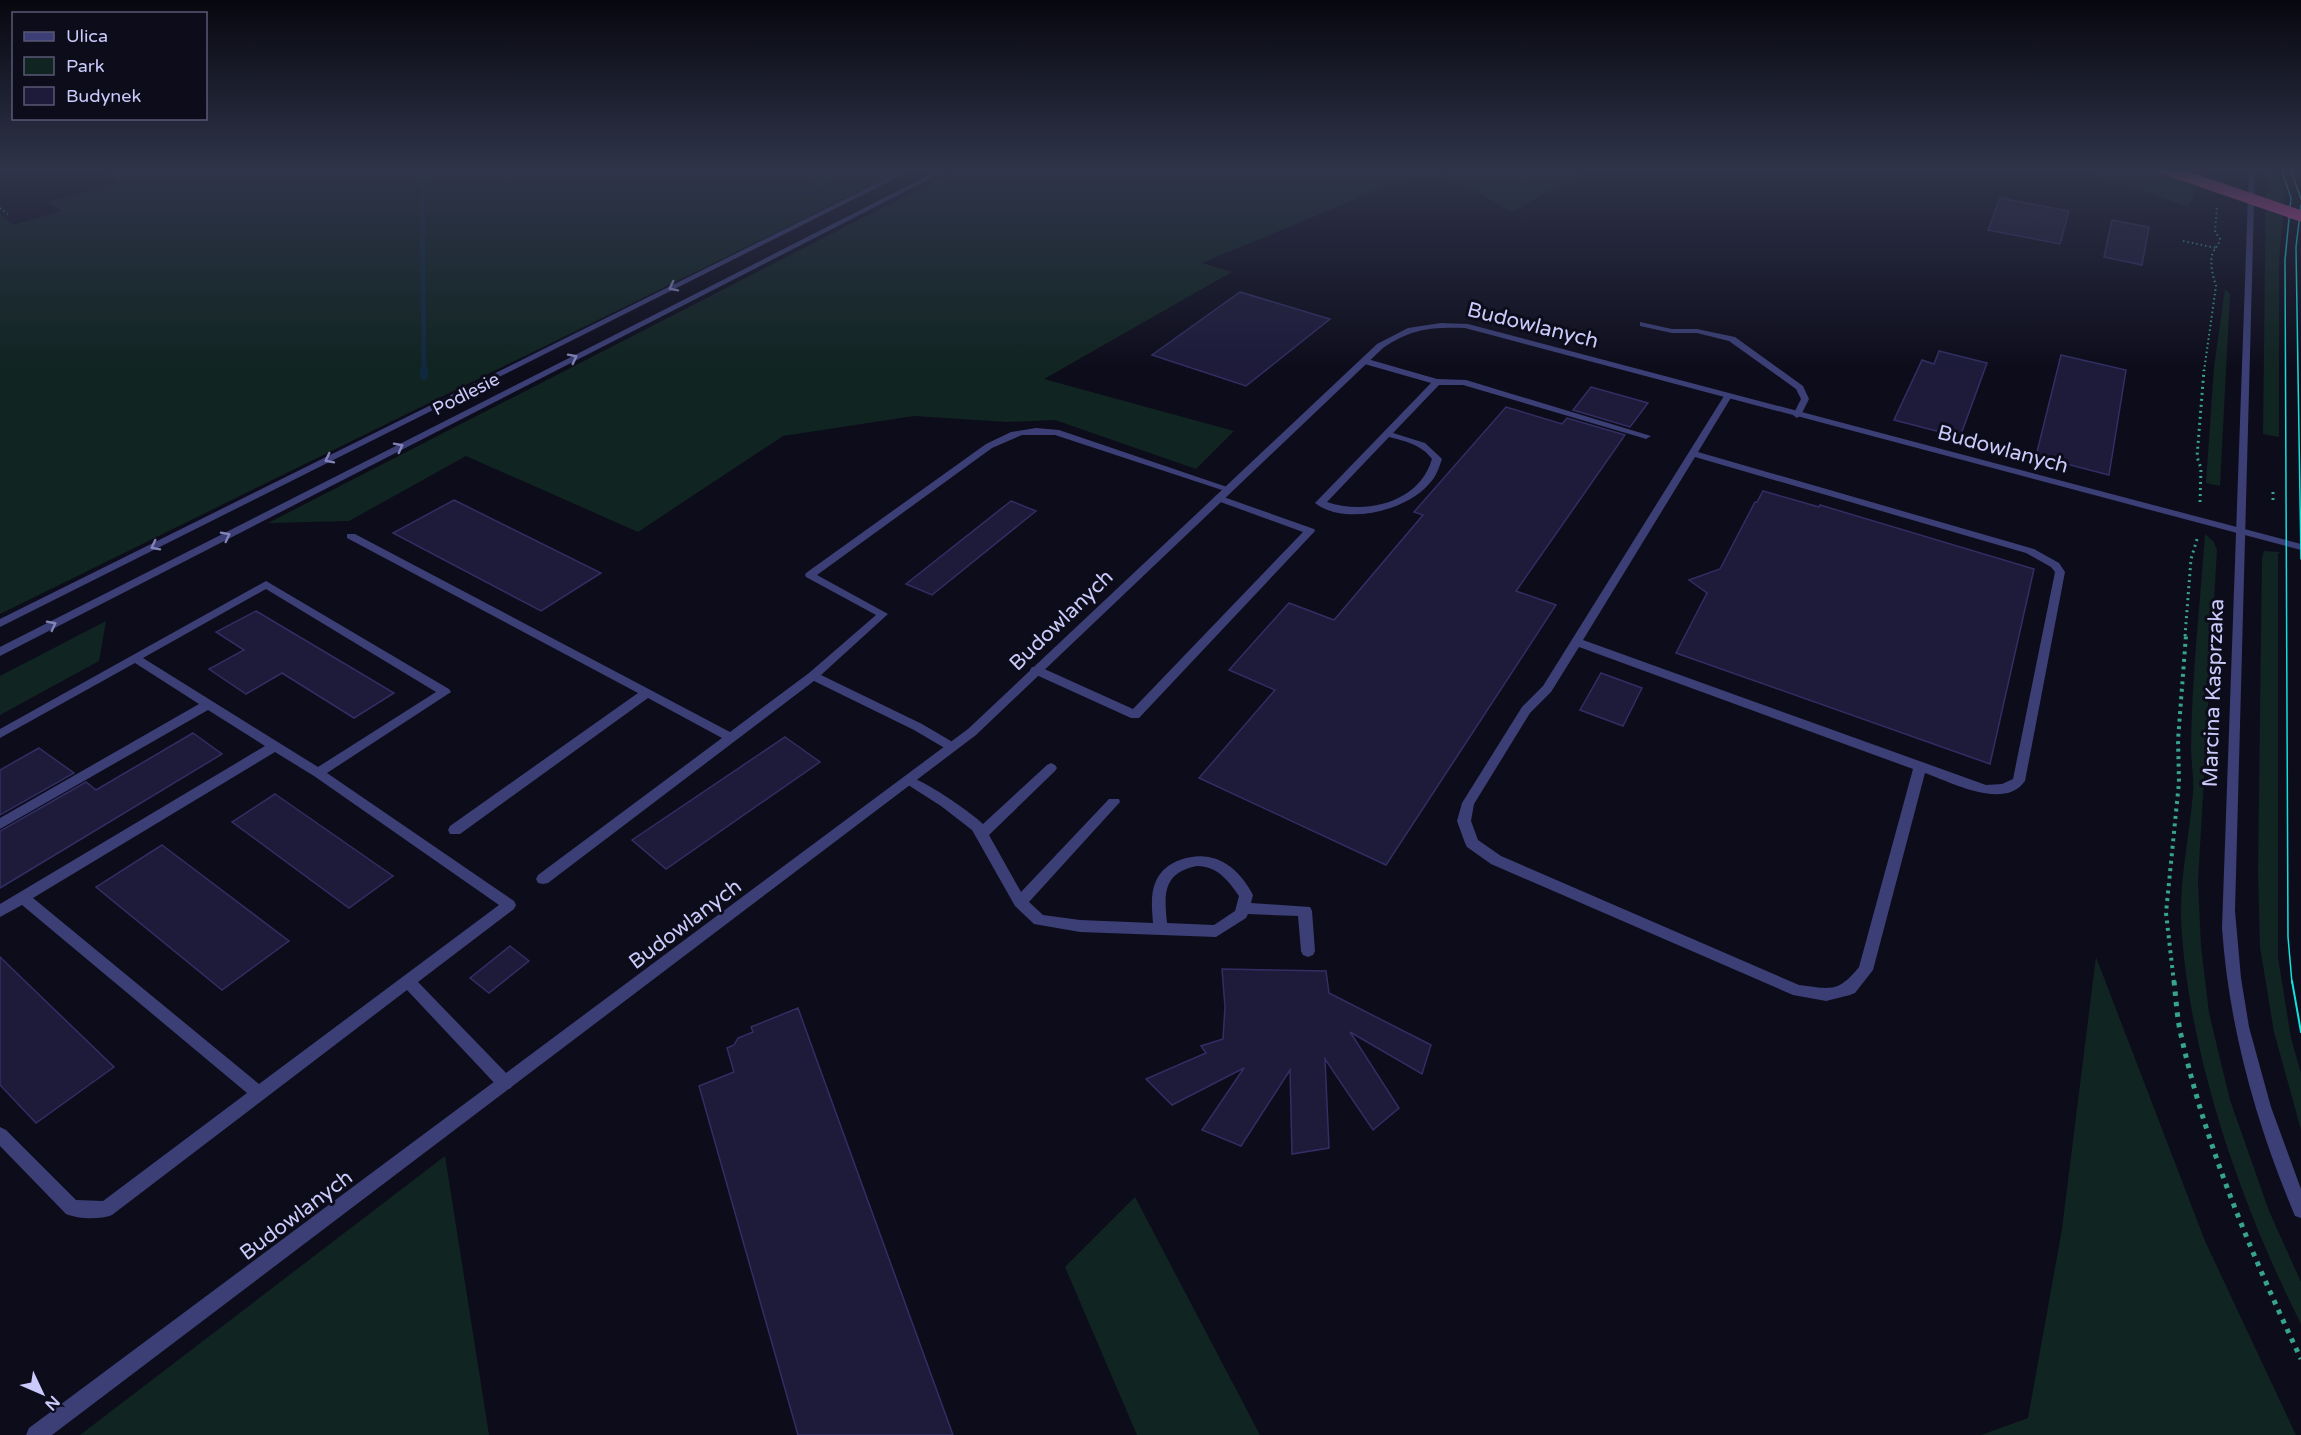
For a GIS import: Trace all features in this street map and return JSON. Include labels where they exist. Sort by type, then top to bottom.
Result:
[{"type":"street","name":"Podlesie","points":[[0,623],[779,235]]},
{"type":"street","name":"Podlesie","points":[[0,652],[817,235]]},
{"type":"street","name":"Marcina Kasprzaka","points":[[2250,235],[2228,875],[2230,949],[2244,1043],[2274,1143],[2301,1210]]},
{"type":"street","points":[[1643,324],[1672,331],[1697,331],[1732,339],[1800,388],[1805,399],[1797,415]]},
{"type":"street","name":"Budowlanych","points":[[36,1435],[972,732],[1364,360],[1398,333],[1415,327],[1465,326],[2301,547]]},
{"type":"street","points":[[1364,360],[1437,382],[1463,382],[1646,436]]},
{"type":"street","points":[[1387,434],[1419,444],[1432,451],[1437,459],[1436,467],[1422,488],[1390,505],[1358,511],[1341,510],[1320,503],[1437,382]]},
{"type":"street","points":[[1728,396],[1547,689],[1526,710],[1468,803],[1464,821],[1472,843],[1496,860],[1798,991],[1826,995],[1850,989],[1866,970],[1920,767]]},
{"type":"street","points":[[543,879],[813,676],[883,614],[810,575],[989,446],[1007,436],[1027,429],[1056,432],[1223,493],[1310,531],[1135,715],[1036,670]]},
{"type":"street","points":[[1576,642],[1986,790],[1998,791],[2019,781],[2060,572],[2055,565],[2030,551],[1692,453]]},
{"type":"street","points":[[351,536],[732,738]]},
{"type":"street","points":[[0,734],[266,584],[445,692],[318,773]]},
{"type":"street","points":[[0,1135],[72,1208],[106,1209],[509,905],[318,773],[273,747],[135,658]]},
{"type":"street","points":[[813,676],[918,727],[952,747]]},
{"type":"street","points":[[455,830],[647,693]]},
{"type":"street","points":[[0,824],[207,705]]},
{"type":"street","points":[[0,912],[273,747]]},
{"type":"street","points":[[981,834],[1051,768]]},
{"type":"street","points":[[909,780],[977,826],[1020,902],[1039,920],[1080,926],[1160,929],[1216,931],[1241,914],[1246,895],[1234,877],[1218,864],[1200,859],[1180,866],[1167,874],[1160,891],[1160,929]]},
{"type":"street","points":[[1020,902],[1114,802]]},
{"type":"street","points":[[22,898],[258,1094]]},
{"type":"street","points":[[1242,908],[1305,911],[1308,951]]},
{"type":"street","points":[[408,981],[505,1083]]},
{"type":"path","points":[[2200,509],[2201,468],[2197,457],[2205,360],[2216,286],[2212,273],[2213,252],[2220,239],[2217,235]]},
{"type":"path","points":[[2183,241],[2217,248]]},
{"type":"path","points":[[2273,492],[2273,504]]},
{"type":"path","points":[[2199,530],[2198,541],[2191,559],[2178,740],[2180,782],[2166,913],[2180,1033],[2196,1095],[2236,1213],[2301,1359]]},
{"type":"green space","points":[[0,235],[771,235],[0,614]]},
{"type":"green space","points":[[829,235],[1269,235],[1202,263],[1232,272],[1044,379],[1234,431],[1196,469],[1055,420],[1007,422],[914,416],[783,436],[638,532],[466,456],[349,521],[268,523]]},
{"type":"green space","points":[[2265,235],[2281,235],[2279,259],[2279,437],[2263,434]]},
{"type":"green space","points":[[2225,289],[2230,294],[2220,486],[2206,483],[2214,367]]},
{"type":"green space","points":[[2205,534],[2214,542],[2217,550],[2198,882],[2201,946],[2209,1013],[2230,1100],[2269,1211],[2301,1282],[2301,1324],[2258,1229],[2221,1127],[2206,1074],[2185,969],[2181,902],[2193,792],[2191,746],[2193,693]]},
{"type":"green space","points":[[2264,551],[2280,552],[2278,554],[2278,957],[2291,1038],[2301,1073],[2301,1130],[2274,1032],[2260,947],[2258,873],[2262,558]]},
{"type":"green space","points":[[106,621],[99,661],[0,715],[0,676]]},
{"type":"green space","points":[[2096,957],[2205,1241],[2296,1435],[1981,1435],[2028,1418],[2062,1229]]},
{"type":"green space","points":[[445,1156],[489,1435],[80,1435]]},
{"type":"green space","points":[[1135,1197],[1260,1435],[1137,1435],[1065,1267]]},
{"type":"building","points":[[2014,235],[2062,235],[2060,244]]},
{"type":"building","points":[[2109,235],[2148,235],[2142,265],[2104,257]]},
{"type":"building","points":[[1240,292],[1330,319],[1246,386],[1152,355]]},
{"type":"building","points":[[1939,351],[1987,363],[1960,437],[1894,420],[1922,360],[1934,364]]},
{"type":"building","points":[[2061,355],[2126,370],[2109,475],[2036,456]]},
{"type":"building","points":[[1591,387],[1648,403],[1630,427],[1573,410]]},
{"type":"building","points":[[1506,407],[1562,424],[1567,418],[1625,435],[1516,591],[1556,605],[1386,865],[1199,778],[1275,690],[1229,670],[1289,603],[1334,620],[1423,515],[1414,512]]},
{"type":"building","points":[[1763,491],[1819,507],[1820,505],[2034,569],[1990,764],[1676,653],[1707,593],[1689,580],[1720,569]]},
{"type":"building","points":[[454,500],[601,573],[541,611],[393,533]]},
{"type":"building","points":[[1011,501],[1036,511],[932,595],[906,584]]},
{"type":"building","points":[[256,611],[394,693],[354,718],[282,673],[246,694],[209,669],[244,650],[216,632]]},
{"type":"building","points":[[1601,673],[1642,688],[1623,726],[1580,710]]},
{"type":"building","points":[[193,733],[222,754],[0,888],[0,831],[86,782],[96,790]]},
{"type":"building","points":[[785,737],[820,762],[666,869],[632,840]]},
{"type":"building","points":[[39,748],[74,773],[0,815],[0,770]]},
{"type":"building","points":[[275,794],[393,876],[349,908],[232,822]]},
{"type":"building","points":[[162,845],[289,941],[222,990],[96,887]]},
{"type":"building","points":[[510,946],[529,961],[489,993],[470,978]]},
{"type":"building","points":[[0,957],[114,1067],[36,1123],[0,1085]]},
{"type":"building","points":[[1222,969],[1326,971],[1329,993],[1431,1045],[1422,1074],[1350,1032],[1399,1108],[1373,1130],[1325,1059],[1329,1148],[1292,1154],[1290,1070],[1241,1146],[1202,1130],[1244,1068],[1172,1105],[1146,1079],[1206,1053],[1201,1046],[1223,1039],[1225,1007]]},
{"type":"building","points":[[798,1008],[953,1435],[798,1435],[699,1086],[734,1072],[727,1048],[734,1045],[738,1038],[753,1032],[751,1027]]},
{"type":"waterway","points":[[423,235],[424,371]]},
{"type":"waterway","points":[[424,371],[424,376]]},
{"type":"tram line","points":[[2287,235],[2285,260],[2288,937],[2292,983]]},
{"type":"tram line","points":[[2297,235],[2301,559]]},
{"type":"tram line","points":[[2292,981],[2301,1032]]}]
